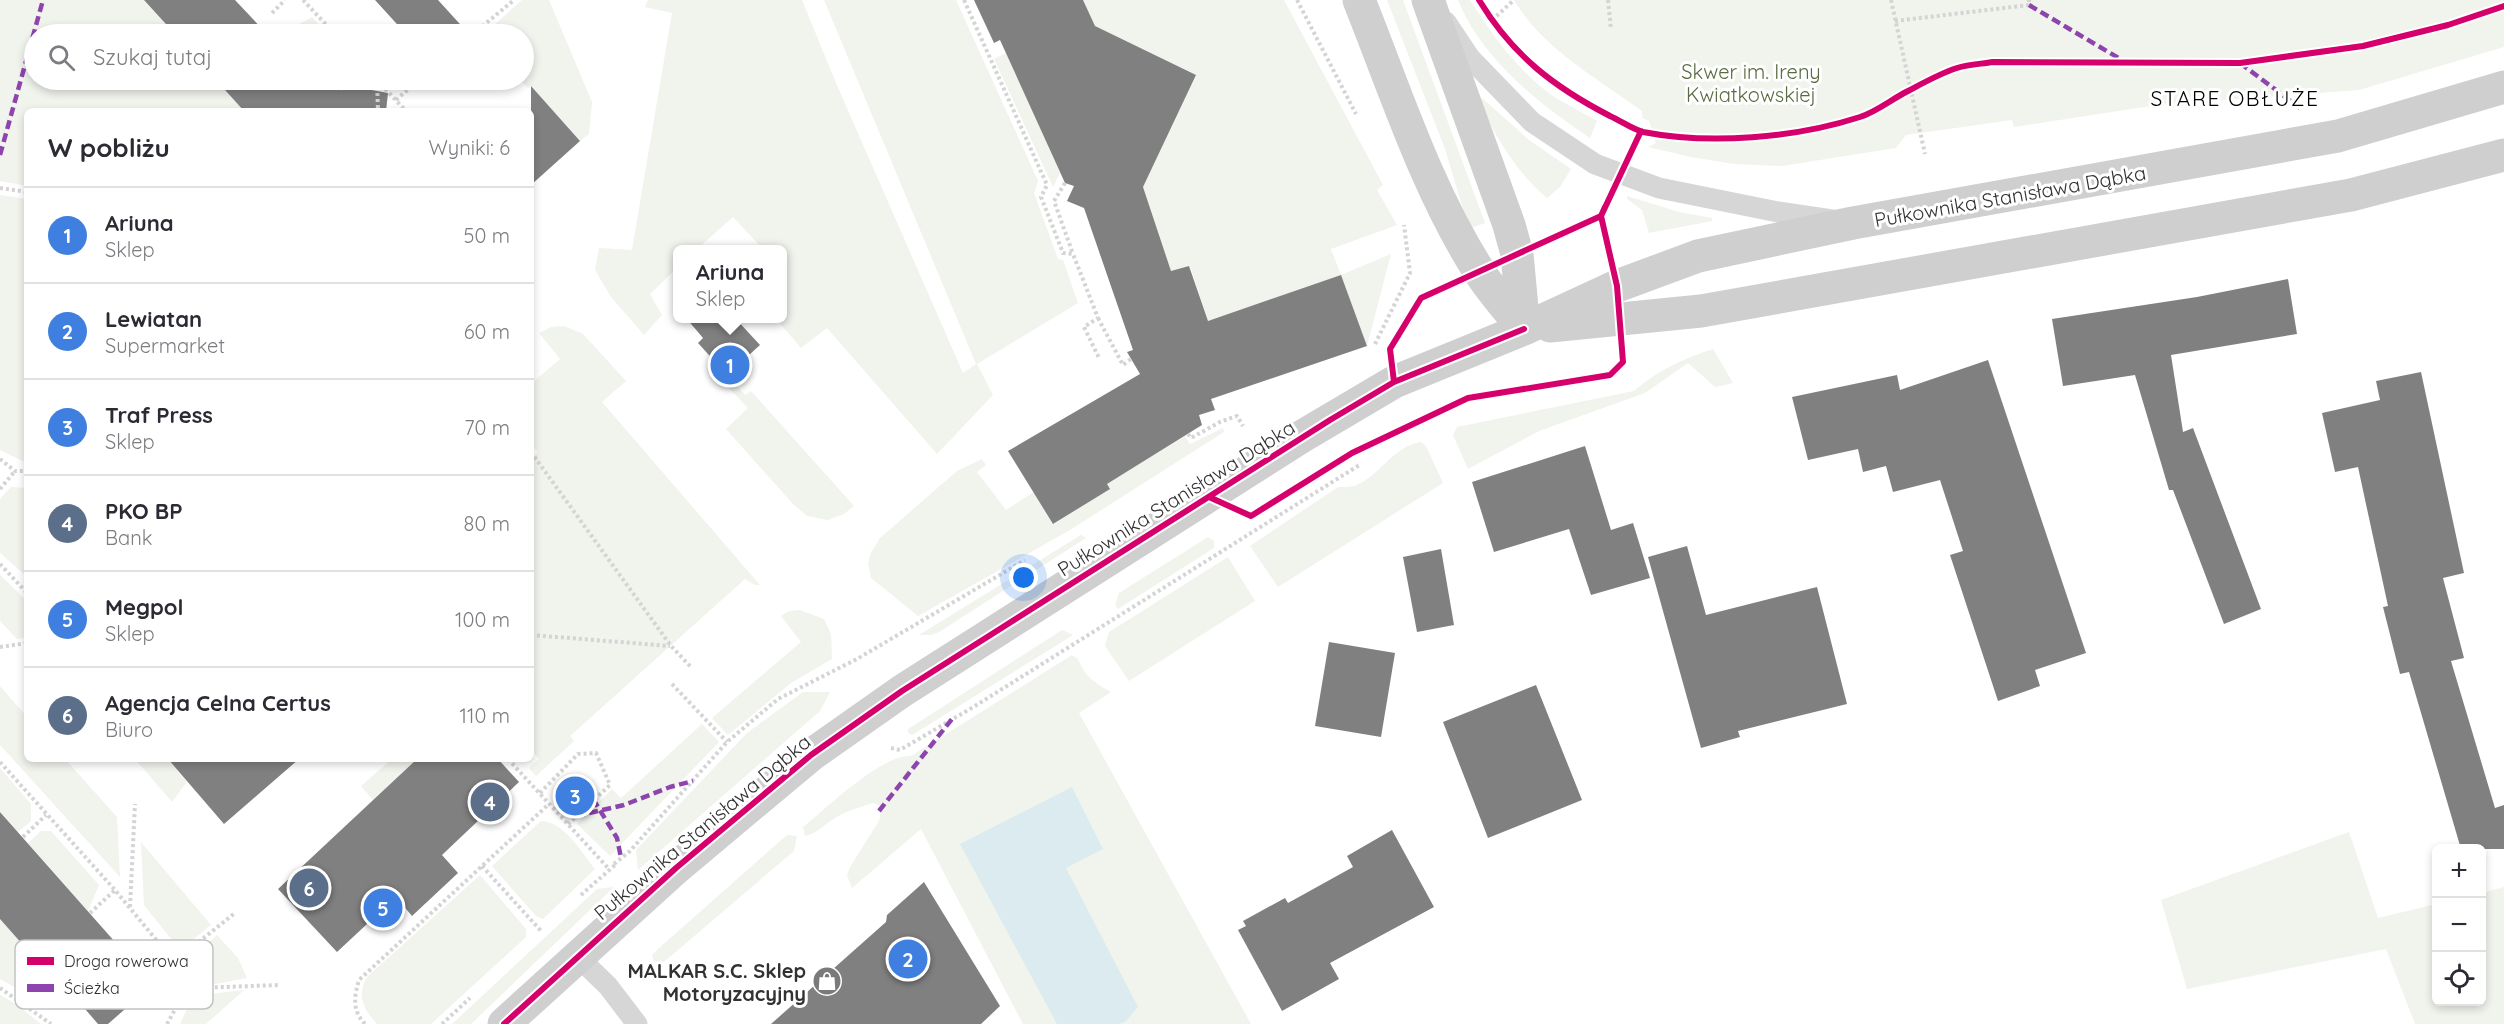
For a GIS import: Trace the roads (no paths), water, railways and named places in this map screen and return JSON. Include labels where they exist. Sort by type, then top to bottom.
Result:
[{"type":"main road","points":[[1359,0],[1417,146],[1447,212],[1479,272],[1524,329]]},
{"type":"main road","points":[[1430,0],[1509,225],[1517,254],[1524,329]]},
{"type":"main road","name":"Pułkownika Stanisława Dąbka","points":[[504,1024],[676,868],[811,755],[902,691],[1301,437],[1385,387],[1524,329],[1617,286],[1698,256],[1853,223],[2338,136],[2504,87]]},
{"type":"main road","name":"Pułkownika Stanisława Dąbka","points":[[1524,329],[1649,317],[1725,306],[2351,195],[2504,155]]},
{"type":"lane","points":[[1430,0],[1470,58],[1532,122],[1595,164],[1659,188],[1778,212],[1853,223]]},
{"type":"lane","points":[[577,956],[608,986],[637,1024]]},
{"type":"place","name":"Ariuna","points":[[730,365]]},
{"type":"place","name":"Traf Press","points":[[575,796]]},
{"type":"place","name":"PKO BP","points":[[490,802]]},
{"type":"place","name":"Agencja Celna Certus","points":[[309,888]]},
{"type":"place","name":"Megpol","points":[[383,908]]},
{"type":"place","name":"Lewiatan","points":[[908,959]]},
{"type":"place","name":"MALKAR S.C. Sklep Motoryzacyjny","points":[[827,981]]},
{"type":"district","name":"STARE OBŁUŻE","points":[[2235,98]]},
{"type":"park label","name":"Skwer im. Ireny Kwiatkowskiej","points":[[1751,82]]}]
